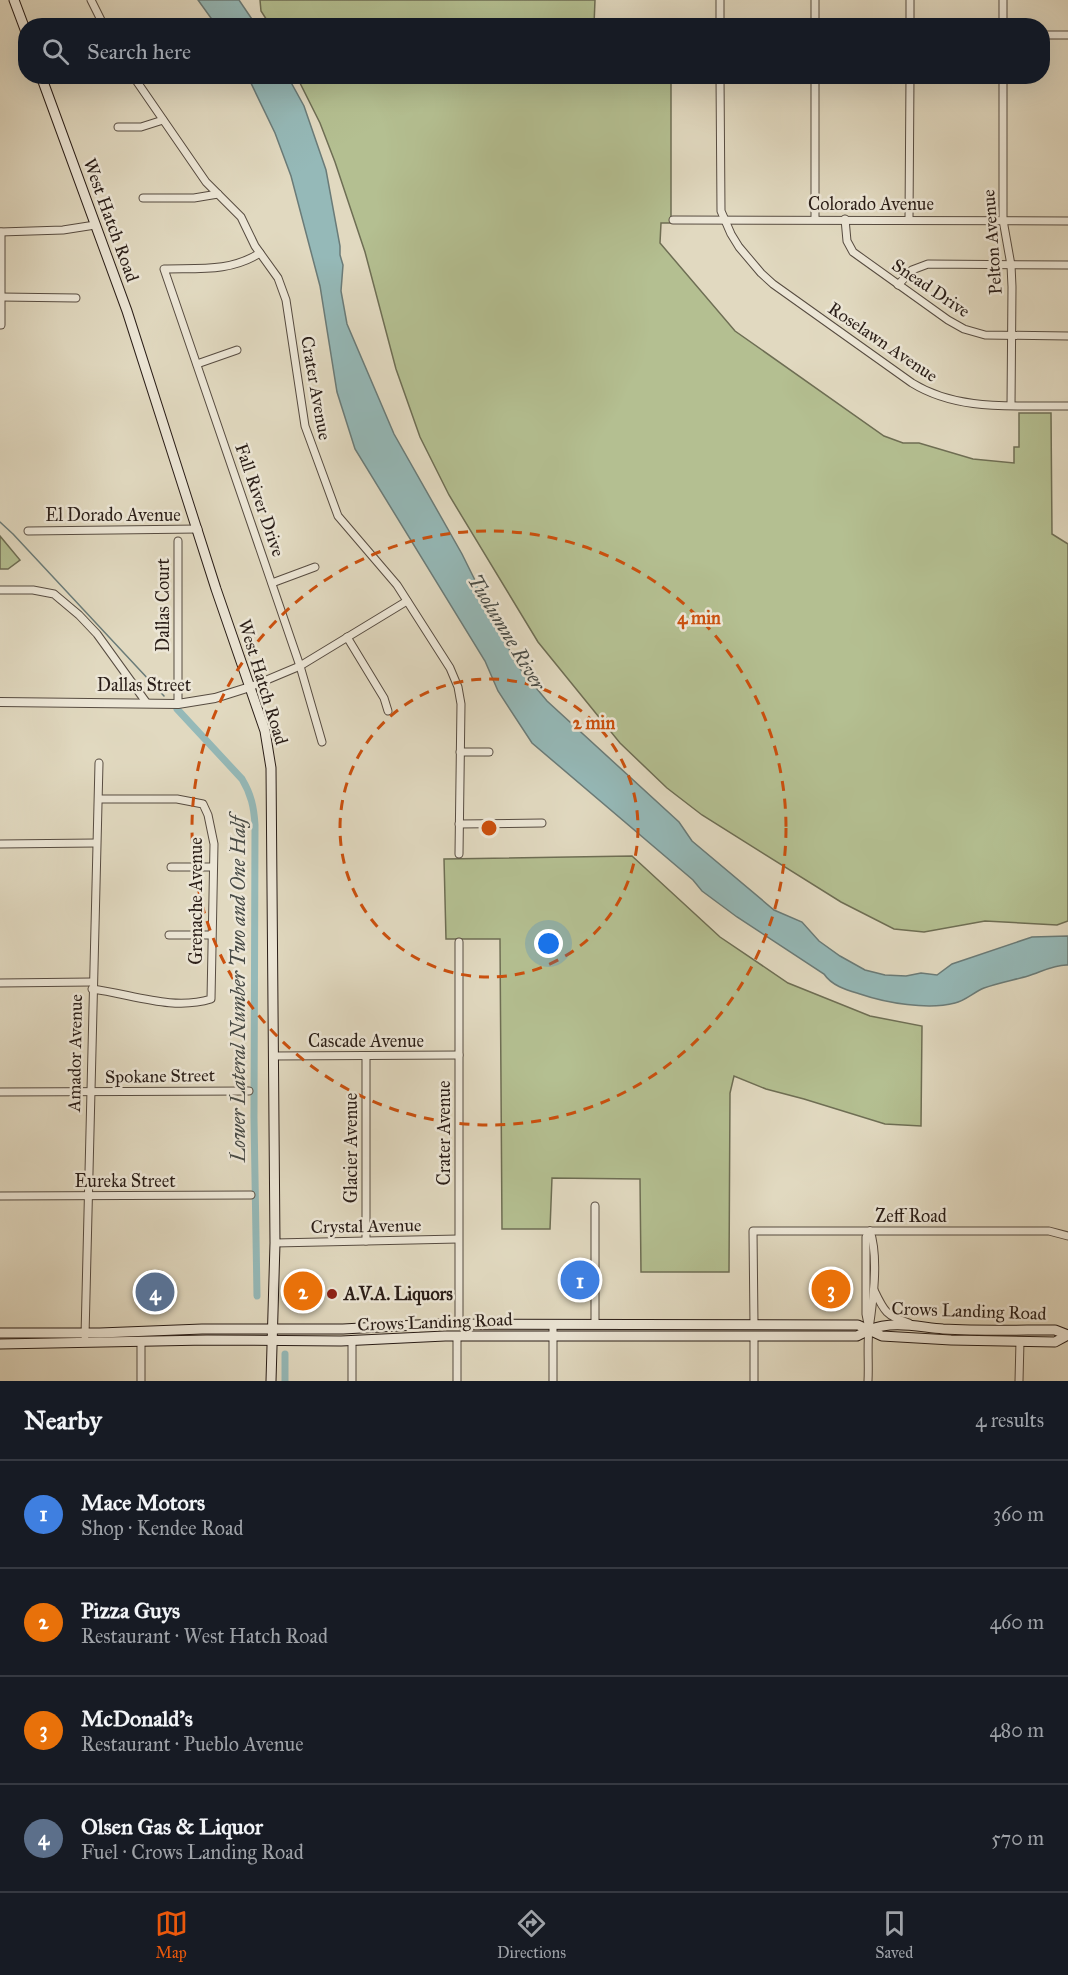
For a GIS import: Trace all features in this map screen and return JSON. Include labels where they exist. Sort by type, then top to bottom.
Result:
[{"type":"main road","points":[[14,0],[21,18]]},
{"type":"main road","name":"West Hatch Road","points":[[44,84],[127,311],[265,731],[271,768],[275,1243],[271,1381]]},
{"type":"main road","points":[[409,1338],[415,1334],[448,1331],[459,1324]]},
{"type":"main road","name":"Crows Landing Road","points":[[0,1333],[343,1329],[459,1324],[754,1324],[858,1325],[882,1336],[1020,1341],[1055,1342],[1068,1335]]},
{"type":"main road","points":[[457,1336],[466,1329],[500,1328],[511,1324]]},
{"type":"main road","points":[[696,1336],[716,1331],[751,1329],[754,1324]]},
{"type":"main road","name":"Crows Landing Road","points":[[0,1344],[207,1340],[352,1341],[457,1336],[553,1335],[857,1336],[881,1325],[917,1325],[941,1329],[1055,1330],[1068,1335]]},
{"type":"street","points":[[91,0],[100,18]]},
{"type":"street","points":[[720,0],[720,18]]},
{"type":"street","points":[[814,0],[815,18]]},
{"type":"street","points":[[910,0],[910,18]]},
{"type":"street","points":[[1003,0],[1003,18]]},
{"type":"street","points":[[1050,35],[1068,35]]},
{"type":"street","name":"Crater Avenue","points":[[138,84],[206,182],[229,202],[241,217],[260,253],[278,278],[286,300],[305,426],[335,509],[344,525],[389,576],[407,601],[455,677],[460,695],[459,854]]},
{"type":"street","points":[[720,84],[721,211],[724,219]]},
{"type":"street","points":[[815,84],[815,219]]},
{"type":"street","points":[[909,219],[910,84]]},
{"type":"street","name":"Pelton Avenue","points":[[1003,84],[1002,220],[1011,265],[1011,405]]},
{"type":"street","points":[[118,127],[141,127],[163,120]]},
{"type":"street","points":[[143,198],[194,198],[218,194]]},
{"type":"street","name":"Colorado Avenue","points":[[673,219],[1068,221]]},
{"type":"street","name":"Roselawn Avenue","points":[[724,219],[739,247],[768,280],[912,382],[935,395],[960,402],[1068,406]]},
{"type":"street","name":"Snead Drive","points":[[845,219],[847,242],[853,252],[964,329],[985,335],[1068,336]]},
{"type":"street","points":[[1,325],[0,232],[63,230],[95,225]]},
{"type":"street","name":"Fall River Drive","points":[[260,253],[241,263],[222,268],[165,268],[300,666],[321,742]]},
{"type":"street","points":[[898,285],[906,275],[923,265],[1068,265]]},
{"type":"street","points":[[1,297],[76,298]]},
{"type":"street","points":[[197,364],[237,350]]},
{"type":"street","name":"El Dorado Avenue","points":[[28,531],[198,529]]},
{"type":"street","name":"Dallas Court","points":[[178,541],[178,704]]},
{"type":"street","points":[[272,583],[315,567]]},
{"type":"street","points":[[0,590],[33,590],[54,594],[97,634],[146,702]]},
{"type":"street","name":"Dallas Street","points":[[0,702],[178,704],[215,698],[250,687],[300,666],[407,601]]},
{"type":"street","points":[[348,637],[384,698],[388,711]]},
{"type":"street","points":[[460,752],[489,752]]},
{"type":"street","name":"Amador Avenue","points":[[85,1344],[89,1092],[99,763]]},
{"type":"street","name":"Grenache Avenue","points":[[92,985],[157,1002],[198,1003],[211,999],[214,844],[208,815],[202,804],[177,800],[99,799]]},
{"type":"street","points":[[459,824],[542,823]]},
{"type":"street","points":[[0,844],[96,843]]},
{"type":"street","points":[[171,867],[212,867]]},
{"type":"street","points":[[169,935],[211,935]]},
{"type":"street","name":"Crater Avenue","points":[[459,942],[459,1324]]},
{"type":"street","points":[[0,983],[92,985]]},
{"type":"street","name":"Cascade Avenue","points":[[273,1056],[459,1055]]},
{"type":"street","name":"Glacier Avenue","points":[[366,1056],[366,1241]]},
{"type":"street","name":"Spokane Street","points":[[0,1092],[249,1091]]},
{"type":"street","name":"Eureka Street","points":[[0,1196],[251,1195]]},
{"type":"street","points":[[595,1206],[595,1324]]},
{"type":"street","name":"Zeff Road","points":[[754,1324],[753,1231],[1049,1231],[1068,1236]]},
{"type":"street","points":[[868,1381],[869,1330],[873,1311],[874,1241],[870,1231]]},
{"type":"street","points":[[869,1330],[866,1314],[866,1237],[870,1231]]},
{"type":"street","name":"Crystal Avenue","points":[[275,1243],[458,1239]]},
{"type":"street","points":[[873,1288],[883,1310],[891,1318],[917,1325]]},
{"type":"street","points":[[553,1324],[553,1381]]},
{"type":"street","points":[[457,1336],[458,1381]]},
{"type":"street","points":[[754,1336],[754,1381]]},
{"type":"street","points":[[352,1341],[352,1381]]},
{"type":"street","points":[[1019,1381],[1020,1341]]},
{"type":"street","points":[[141,1343],[141,1381]]},
{"type":"green space","points":[[260,0],[595,0],[594,18],[266,18],[261,11]]},
{"type":"green space","points":[[300,84],[671,84],[671,223],[661,223],[660,243],[735,331],[884,436],[903,443],[919,443],[973,459],[1014,463],[1014,447],[1019,447],[1019,413],[1051,413],[1052,534],[1068,544],[1068,921],[1057,925],[985,921],[924,932],[894,929],[841,902],[702,815],[667,788],[620,743],[538,642],[449,495],[420,437],[396,369],[365,252],[320,123]]},
{"type":"green space","points":[[0,536],[20,560],[8,569],[0,569]]},
{"type":"green space","points":[[632,856],[720,937],[788,983],[870,1016],[922,1026],[921,1126],[885,1124],[766,1089],[734,1076],[730,1093],[729,1272],[641,1272],[640,1179],[552,1178],[550,1229],[502,1229],[500,939],[446,939],[444,859]]},
{"type":"water","points":[[198,0],[239,0],[251,18],[211,18]]},
{"type":"water","points":[[251,84],[292,84],[304,106],[326,170],[343,265],[341,291],[347,324],[394,434],[462,554],[517,665],[547,701],[679,822],[692,841],[774,910],[802,922],[819,941],[865,970],[885,975],[906,976],[921,973],[937,975],[952,964],[1032,937],[1068,936],[1068,965],[1053,967],[989,986],[959,1002],[944,1005],[920,1006],[894,1003],[835,985],[824,974],[737,917],[702,891],[693,880],[532,743],[498,691],[485,661],[355,449],[337,392],[320,286],[291,176],[275,133]]},
{"type":"waterway","name":"Lower Lateral Number Two and One Half","points":[[0,522],[164,696]]},
{"type":"waterway","name":"Lower Lateral Number Two and One Half","points":[[177,709],[242,779],[250,795],[254,812],[254,1118],[257,1296]]},
{"type":"waterway","points":[[285,1354],[285,1381]]},
{"type":"place","name":"Mace Motors","points":[[580,1280]]},
{"type":"place","name":"McDonald's","points":[[831,1289]]},
{"type":"place","name":"Pizza Guys","points":[[303,1291]]},
{"type":"place","name":"Olsen Gas & Liquor","points":[[155,1292]]},
{"type":"place","name":"A.V.A. Liquors","points":[[332,1294]]},
{"type":"water label","name":"Tuolumne River","points":[[507,632]]}]
